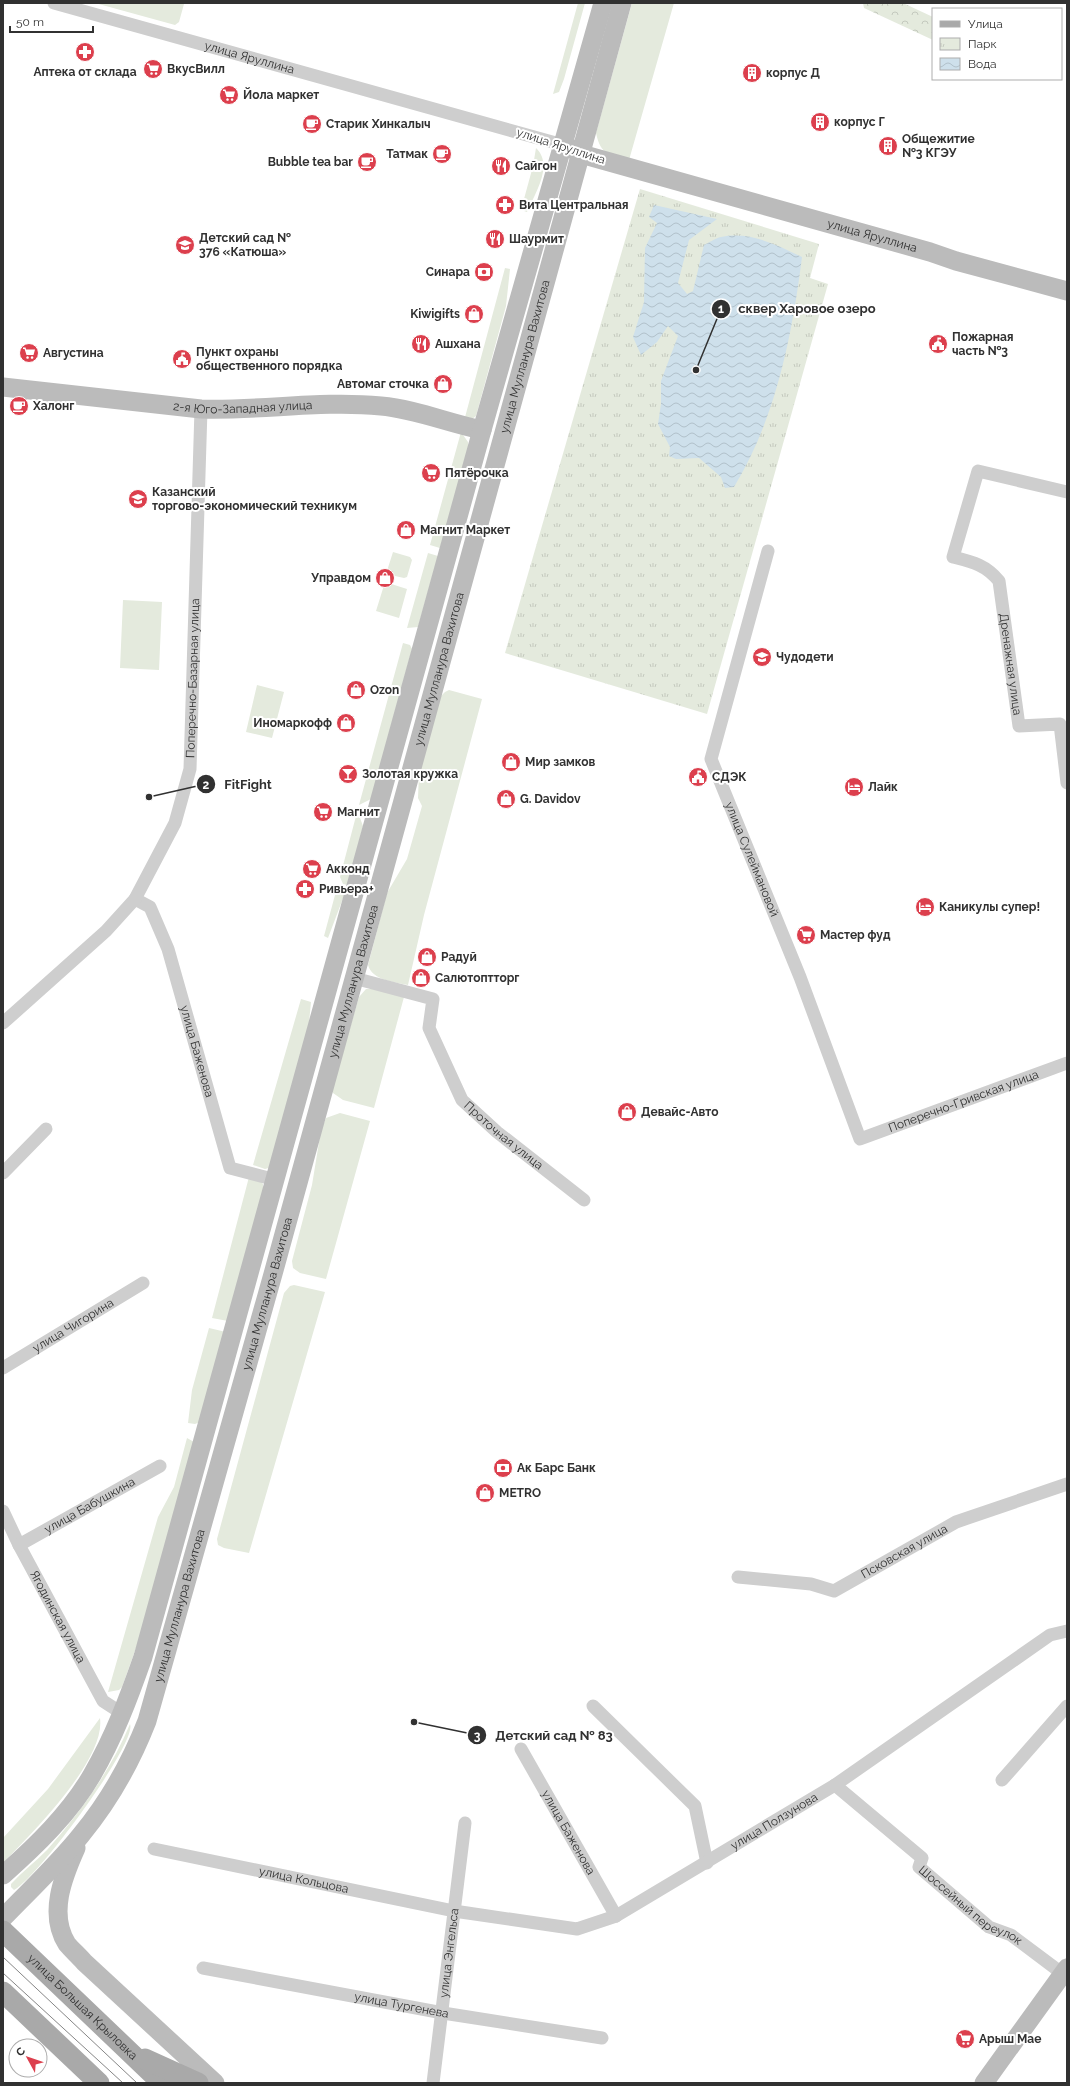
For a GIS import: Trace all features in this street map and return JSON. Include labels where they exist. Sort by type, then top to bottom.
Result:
[{"type":"main road","name":"улица Мулланура Вахитова","points":[[3,1875],[36,1845],[65,1811],[92,1775],[123,1714],[143,1657],[482,430],[603,3]]},
{"type":"main road","name":"улица Мулланура Вахитова","points":[[3,1918],[46,1875],[81,1835],[112,1791],[140,1739],[147,1721],[197,1548],[622,3]]},
{"type":"main road","name":"улица Яруллина","points":[[563,145],[581,154],[923,250],[956,261],[1067,291]]},
{"type":"main road","name":"2-я Юго-Западная улица","points":[[3,387],[201,409],[233,410],[343,404],[382,406],[482,430]]},
{"type":"main road","points":[[81,1835],[60,1892],[60,1924],[67,1943],[84,1962],[214,2083]]},
{"type":"main road","name":"улица Большая Крыловка","points":[[3,1931],[162,2083]]},
{"type":"main road","points":[[984,2083],[1065,1971]]},
{"type":"main road","points":[[3,1992],[99,2083]]},
{"type":"main road","points":[[127,2050],[198,2083]]},
{"type":"street","name":"улица Яруллина","points":[[54,3],[563,145]]},
{"type":"street","name":"Поперечно-Базарная улица","points":[[3,1023],[106,931],[135,899],[175,823],[190,769],[201,409]]},
{"type":"street","name":"Дренажная улица","points":[[1067,492],[978,471],[953,557],[980,564],[991,571],[999,581],[1019,726],[1060,724],[1067,783]]},
{"type":"street","name":"улица Сулеймановой","points":[[768,551],[711,759],[800,977],[860,1139]]},
{"type":"street","name":"улица Баженова","points":[[135,899],[150,907],[168,949],[230,1168],[276,1180]]},
{"type":"street","name":"Проточная улица","points":[[354,978],[433,999],[430,1011],[429,1028],[462,1100],[497,1132],[584,1200]]},
{"type":"street","name":"Поперечно-Гривская улица","points":[[860,1139],[1067,1063]]},
{"type":"street","points":[[3,1173],[46,1129]]},
{"type":"street","name":"улица Чигорина","points":[[3,1368],[143,1283]]},
{"type":"street","name":"улица Бабушкина","points":[[19,1545],[160,1466]]},
{"type":"street","name":"Псковская улица","points":[[738,1577],[811,1584],[834,1591],[956,1522],[1067,1484]]},
{"type":"street","name":"Ягодинская улица","points":[[3,1511],[19,1545],[103,1701],[123,1714]]},
{"type":"street","name":"улица Ползунова","points":[[454,1911],[577,1929],[616,1916],[707,1863],[835,1785],[1050,1635],[1067,1631]]},
{"type":"street","points":[[593,1706],[695,1806],[707,1863]]},
{"type":"street","points":[[1002,1780],[1067,1706]]},
{"type":"street","name":"улица Баженова","points":[[521,1749],[616,1916]]},
{"type":"street","name":"Шоссейный переулок","points":[[835,1785],[922,1858],[919,1867],[989,1927],[1011,1934],[1065,1971]]},
{"type":"street","name":"улица Энгельса","points":[[433,2083],[443,2013],[465,1823]]},
{"type":"street","name":"улица Кольцова","points":[[154,1848],[454,1911]]},
{"type":"street","name":"улица Тургенева","points":[[203,1968],[443,2013],[602,2038]]},
{"type":"green space","points":[[95,3],[184,4],[179,22],[175,25]]},
{"type":"green space","points":[[578,3],[585,3],[564,79],[559,92],[553,94]]},
{"type":"green space","points":[[632,3],[674,3],[629,160],[611,155],[603,150],[600,146],[596,133]]},
{"type":"green space","points":[[863,3],[903,3],[932,17],[932,40],[864,8]]},
{"type":"green space","points":[[536,148],[541,155],[543,171],[538,188],[527,212],[521,210],[533,166]]},
{"type":"green space","points":[[640,189],[819,244],[810,278],[828,284],[707,714],[505,653]]},
{"type":"green space","points":[[505,268],[510,269],[506,306],[476,416],[471,420],[464,421]]},
{"type":"green space","points":[[461,432],[468,442],[468,449],[440,548],[430,545]]},
{"type":"green space","points":[[393,552],[410,557],[412,560],[407,577],[404,578],[386,574]]},
{"type":"green space","points":[[428,553],[438,556],[418,627],[407,628]]},
{"type":"green space","points":[[385,582],[407,589],[399,618],[376,611]]},
{"type":"green space","points":[[123,600],[162,602],[159,670],[120,668]]},
{"type":"green space","points":[[403,643],[410,645],[412,649],[371,799],[359,805]]},
{"type":"green space","points":[[257,685],[284,692],[272,738],[246,732]]},
{"type":"green space","points":[[449,690],[482,699],[424,915],[408,985],[384,980],[374,974],[368,965],[387,893],[407,859],[422,806],[418,798],[419,773],[441,696]]},
{"type":"green space","points":[[356,816],[360,818],[363,826],[348,885],[343,884],[340,877]]},
{"type":"green space","points":[[341,891],[345,893],[328,938],[324,936],[335,895]]},
{"type":"green space","points":[[366,989],[375,989],[404,997],[374,1108],[343,1100],[333,1093],[332,1089],[359,997]]},
{"type":"green space","points":[[301,999],[311,1002],[308,1033],[269,1168],[265,1169],[253,1165]]},
{"type":"green space","points":[[340,1113],[370,1121],[326,1279],[300,1273],[293,1268],[292,1261],[312,1185],[321,1130],[326,1118]]},
{"type":"green space","points":[[249,1177],[259,1180],[263,1184],[263,1191],[228,1321],[212,1318]]},
{"type":"green space","points":[[294,1285],[325,1292],[249,1553],[224,1548],[218,1545],[217,1539],[284,1293],[290,1286]]},
{"type":"green space","points":[[209,1328],[226,1332],[200,1422],[195,1424],[188,1423],[192,1390]]},
{"type":"green space","points":[[187,1438],[194,1442],[146,1620],[122,1687],[119,1690],[108,1692],[158,1517],[174,1487]]},
{"type":"green space","points":[[100,1718],[99,1735],[91,1754],[79,1775],[48,1815],[3,1863],[3,1838],[48,1789]]},
{"type":"green space","points":[[130,1724],[128,1736],[103,1782],[43,1862],[26,1881],[14,1890],[11,1887],[11,1884],[47,1850],[83,1806],[114,1758]]},
{"type":"water","points":[[654,205],[717,219],[689,240],[678,283],[687,294],[693,291],[704,245],[714,239],[742,236],[763,240],[802,257],[793,317],[780,376],[761,433],[749,461],[734,487],[725,488],[721,477],[699,458],[676,459],[669,456],[670,447],[658,424],[661,404],[661,381],[678,336],[668,326],[657,342],[641,355],[633,337],[644,302],[645,248],[657,223],[649,217]]},
{"type":"tram line","points":[[3,1957],[137,2083]]},
{"type":"tram line","points":[[3,1973],[123,2083]]},
{"type":"place","name":"Аптека от склада","points":[[85,52]]},
{"type":"place","name":"ВкусВилл","points":[[153,69]]},
{"type":"place","name":"корпус Д","points":[[752,73]]},
{"type":"place","name":"Йола маркет","points":[[229,95]]},
{"type":"place","name":"корпус Г","points":[[820,122]]},
{"type":"place","name":"Старик Хинкалыч","points":[[312,124]]},
{"type":"place","name":"Общежитие №3 КГЭУ","points":[[888,146]]},
{"type":"place","name":"Татмак","points":[[442,154]]},
{"type":"place","name":"Bubble tea bar","points":[[367,162]]},
{"type":"place","name":"Сайгон","points":[[501,166]]},
{"type":"place","name":"Вита Центральная","points":[[505,205]]},
{"type":"place","name":"Шаурмит","points":[[495,239]]},
{"type":"place","name":"Детский сад № 376 «Катюша»","points":[[185,245]]},
{"type":"place","name":"Синара","points":[[484,272]]},
{"type":"place","name":"Kiwigifts","points":[[474,314]]},
{"type":"place","name":"Ашхана","points":[[421,344]]},
{"type":"place","name":"Пожарная часть №3","points":[[938,344]]},
{"type":"place","name":"Августина","points":[[29,353]]},
{"type":"place","name":"Пункт охраны общественного порядка","points":[[182,359]]},
{"type":"place","name":"сквер Харовое озеро","points":[[696,370]]},
{"type":"place","name":"Автомаг сточка","points":[[443,384]]},
{"type":"place","name":"Халонг","points":[[19,406]]},
{"type":"place","name":"Пятёрочка","points":[[431,473]]},
{"type":"place","name":"Казанский торгово-экономический техникум","points":[[138,499]]},
{"type":"place","name":"Магнит Маркет","points":[[406,530]]},
{"type":"place","name":"Управдом","points":[[385,578]]},
{"type":"place","name":"Чудодети","points":[[762,657]]},
{"type":"place","name":"Ozon","points":[[356,690]]},
{"type":"place","name":"Иномаркофф","points":[[346,723]]},
{"type":"place","name":"Мир замков","points":[[511,762]]},
{"type":"place","name":"Золотая кружка","points":[[348,774]]},
{"type":"place","name":"СДЭК","points":[[698,777]]},
{"type":"place","name":"Лайк","points":[[854,787]]},
{"type":"place","name":"FitFight","points":[[149,797]]},
{"type":"place","name":"G. Davidov","points":[[506,799]]},
{"type":"place","name":"Магнит","points":[[323,812]]},
{"type":"place","name":"Акконд","points":[[312,869]]},
{"type":"place","name":"Ривьера+","points":[[305,889]]},
{"type":"place","name":"Каникулы супер!","points":[[925,907]]},
{"type":"place","name":"Мастер фуд","points":[[806,935]]},
{"type":"place","name":"Радуй","points":[[427,957]]},
{"type":"place","name":"Салютоптторг","points":[[421,978]]},
{"type":"place","name":"Девайс-Авто","points":[[627,1112]]},
{"type":"place","name":"Ак Барс Банк","points":[[503,1468]]},
{"type":"place","name":"METRO","points":[[485,1493]]},
{"type":"place","name":"Детский сад № 83","points":[[414,1722]]},
{"type":"place","name":"Арыш Мае","points":[[965,2039]]}]
